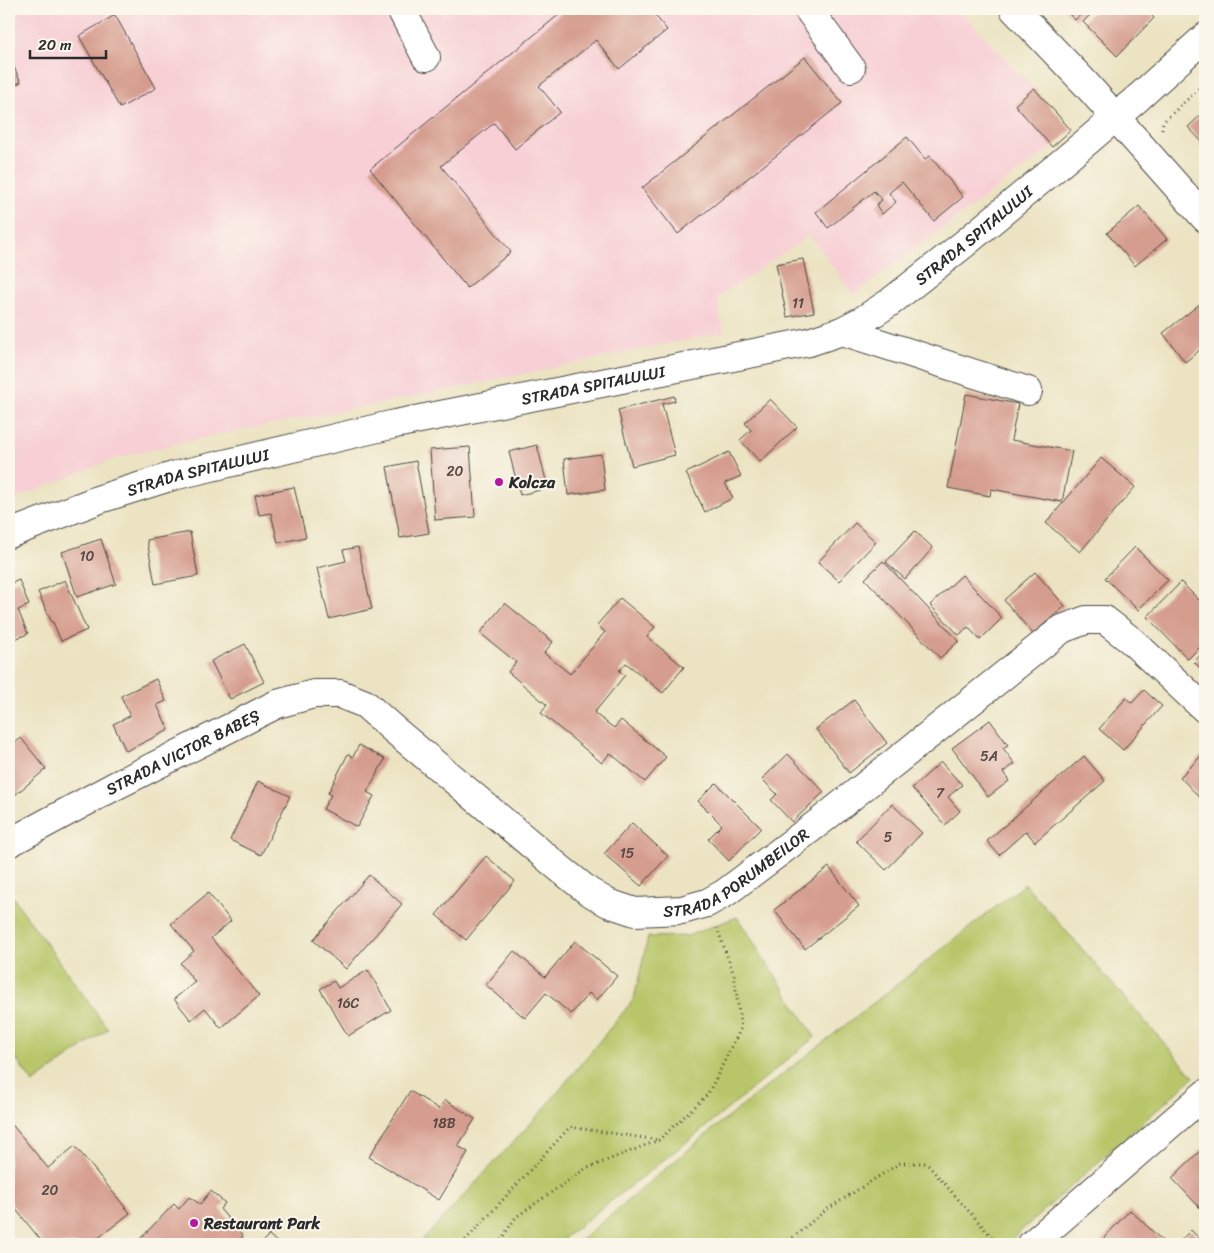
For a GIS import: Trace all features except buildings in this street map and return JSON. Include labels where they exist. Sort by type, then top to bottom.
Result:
[{"type":"street","points":[[400,9],[426,58]]},
{"type":"street","points":[[808,9],[851,68]]},
{"type":"street","points":[[1014,9],[1085,83],[1205,218]]},
{"type":"street","name":"STRADA SPITALULUI","points":[[9,534],[100,498],[183,474],[395,424],[810,342],[842,331],[889,303],[964,244],[1139,97],[1205,37]]},
{"type":"street","points":[[842,331],[1028,391]]},
{"type":"street","name":"STRADA PORUMBEILOR","points":[[365,704],[558,867],[608,903],[635,912],[682,910],[707,903],[725,893],[822,820],[1062,629],[1086,620],[1105,620],[1134,642],[1205,709]]},
{"type":"street","name":"STRADA VICTOR BABEȘ","points":[[9,843],[113,787],[277,704],[314,694],[340,694],[365,704]]},
{"type":"street","points":[[1032,1244],[1205,1094]]},
{"type":"path","points":[[1161,132],[1163,122],[1205,82]]},
{"type":"path","points":[[498,1244],[516,1217],[584,1169],[659,1140],[708,1094],[742,1028],[734,975],[707,903]]},
{"type":"path","points":[[462,1244],[570,1127],[659,1140]]},
{"type":"path","points":[[785,1244],[826,1210],[900,1163],[926,1163],[998,1244]]},
{"type":"shaded area","points":[[9,9],[958,9],[1034,88],[1071,130],[1052,147],[853,295],[810,235],[717,298],[724,332],[422,395],[207,437],[116,458],[9,501]]},
{"type":"green space","points":[[1025,884],[1194,1077],[1006,1244],[576,1244],[713,1129]]},
{"type":"green space","points":[[9,892],[108,1029],[33,1083],[9,1049]]},
{"type":"green space","points":[[737,917],[815,1037],[702,1130],[556,1244],[419,1244],[543,1110],[634,999],[648,937],[687,936]]},
{"type":"place","name":"Kolcza","points":[[499,482]]},
{"type":"place","name":"Restaurant Park","points":[[194,1223]]}]
